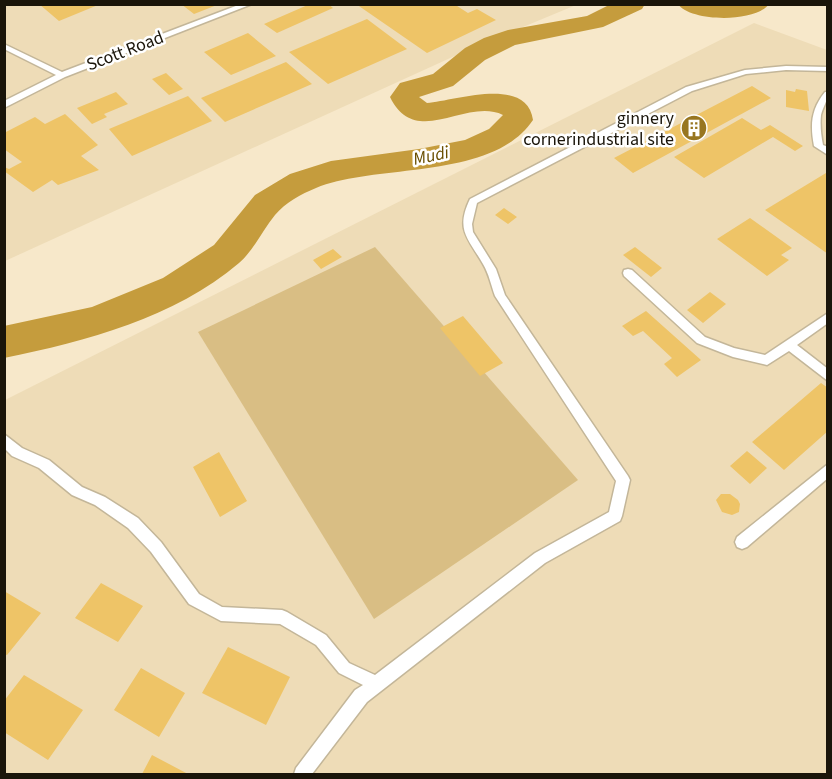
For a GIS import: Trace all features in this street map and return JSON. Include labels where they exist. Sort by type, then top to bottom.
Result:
[{"type":"lane","name":"Scott Road","points":[[4,105],[62,75],[249,4]]},
{"type":"lane","points":[[4,46],[62,75]]},
{"type":"lane","points":[[302,774],[361,696],[540,558],[615,516],[623,480],[500,296],[491,268],[472,243],[466,221],[473,201],[689,89],[745,72],[786,68],[828,69]]},
{"type":"lane","points":[[828,94],[820,102],[814,125],[819,146],[828,152]]},
{"type":"lane","points":[[628,273],[701,340],[733,352],[767,360],[828,317]]},
{"type":"lane","points":[[788,344],[828,376]]},
{"type":"lane","points":[[4,440],[17,452],[44,464],[77,491],[100,501],[133,523],[156,547],[194,599],[221,614],[282,617],[321,640],[344,668],[377,684]]},
{"type":"lane","points":[[742,542],[828,470]]},
{"type":"shaded area","points":[[4,5],[576,5],[470,49],[5,261]]},
{"type":"shaded area","points":[[754,23],[827,50],[827,774],[5,774],[5,400]]},
{"type":"shaded area","points":[[375,247],[578,480],[374,619],[198,332]]},
{"type":"building","points":[[39,4],[54,6],[98,5],[59,21]]},
{"type":"building","points":[[181,4],[217,4],[217,5],[194,14]]},
{"type":"building","points":[[310,4],[328,4],[333,8],[277,33],[264,24]]},
{"type":"building","points":[[356,4],[454,4],[468,13],[477,9],[496,20],[427,53]]},
{"type":"building","points":[[367,19],[407,49],[328,84],[289,52]]},
{"type":"building","points":[[248,33],[276,56],[231,75],[204,52]]},
{"type":"building","points":[[286,62],[312,84],[225,122],[201,98]]},
{"type":"building","points":[[166,73],[183,89],[169,95],[152,79]]},
{"type":"building","name":"ginnery cornerindustrial site","points":[[752,86],[771,98],[633,173],[614,158]]},
{"type":"building","points":[[796,89],[807,91],[809,111],[786,107],[786,90],[795,92]]},
{"type":"building","points":[[116,92],[128,104],[104,114],[107,117],[92,124],[77,108]]},
{"type":"building","points":[[188,96],[212,121],[132,156],[109,129]]},
{"type":"building","points":[[65,114],[98,145],[81,156],[99,170],[58,185],[52,180],[33,192],[4,171],[4,167],[9,169],[22,162],[4,149],[4,133],[35,117],[45,124]]},
{"type":"building","name":"ginnery cornerindustrial site","points":[[742,118],[761,130],[770,125],[803,146],[795,151],[773,137],[704,178],[674,157]]},
{"type":"building","points":[[826,173],[828,174],[828,254],[765,210]]},
{"type":"building","points":[[504,208],[517,217],[508,224],[495,215]]},
{"type":"building","points":[[750,218],[792,248],[781,255],[789,260],[767,276],[717,239]]},
{"type":"building","points":[[635,247],[662,268],[651,277],[623,255]]},
{"type":"building","points":[[333,249],[342,257],[321,269],[313,260]]},
{"type":"building","points":[[710,292],[726,304],[703,323],[687,310]]},
{"type":"building","points":[[646,311],[701,360],[677,377],[664,364],[672,358],[643,331],[633,336],[622,326]]},
{"type":"building","points":[[463,316],[503,363],[480,376],[440,328]]},
{"type":"building","points":[[821,383],[828,388],[828,431],[784,470],[752,442]]},
{"type":"building","points":[[747,451],[767,468],[750,484],[730,466]]},
{"type":"building","points":[[219,452],[247,501],[220,517],[193,467]]},
{"type":"building","points":[[721,494],[730,494],[738,500],[739,512],[732,515],[722,512],[716,500]]},
{"type":"building","points":[[101,583],[143,606],[118,642],[75,618]]},
{"type":"building","points":[[4,591],[41,613],[7,655],[4,654]]},
{"type":"building","points":[[228,647],[290,677],[266,725],[202,693]]},
{"type":"building","points":[[141,668],[185,693],[159,737],[114,710]]},
{"type":"building","points":[[24,675],[83,710],[48,760],[4,732],[4,701]]},
{"type":"building","points":[[152,755],[188,774],[142,774]]},
{"type":"waterway","name":"Mudi","points":[[4,342],[92,322],[175,288],[232,249],[262,208],[272,199],[289,187],[307,179],[359,167],[449,154],[476,147],[500,136],[518,120],[517,111],[508,106],[481,102],[438,112],[427,112],[416,111],[409,106],[404,97],[410,89],[443,80],[475,54],[493,44],[508,38],[594,22],[633,4]]},
{"type":"waterway","name":"Mudi","points":[[690,4],[715,10],[733,11],[750,8],[757,4]]},
{"type":"place","name":"ginnery cornerindustrial site","points":[[694,128]]}]
